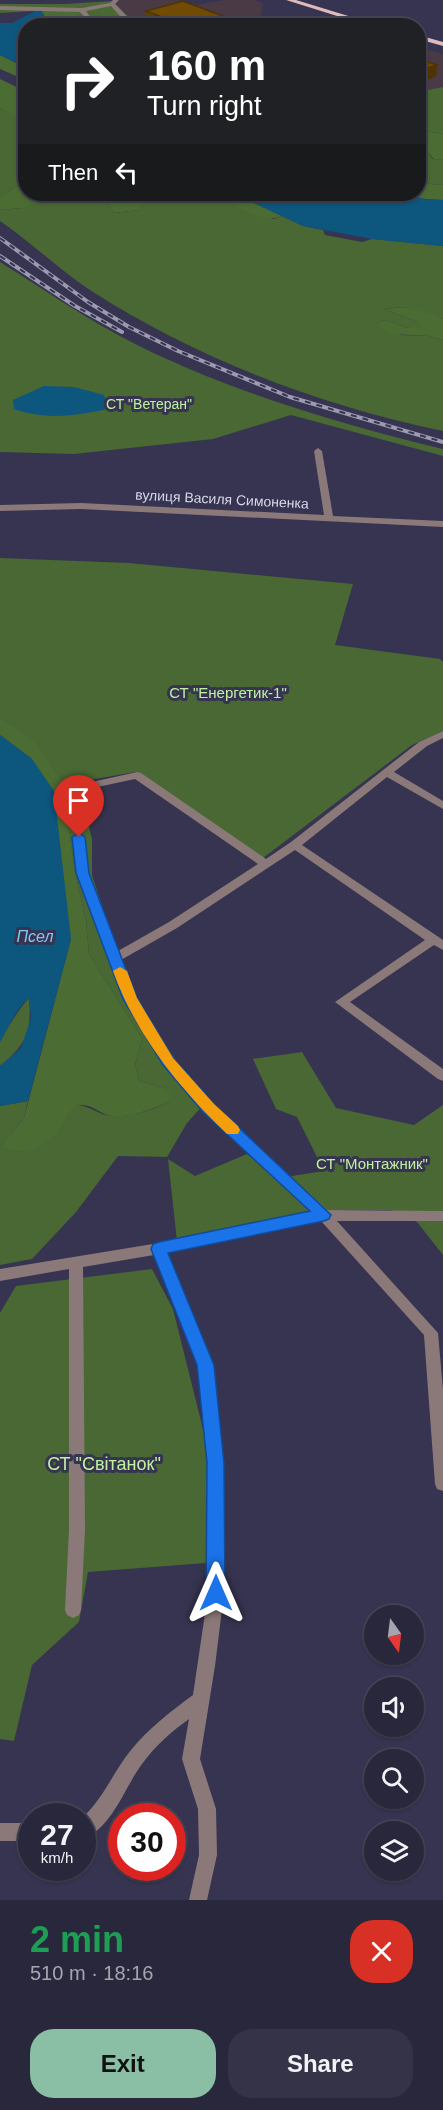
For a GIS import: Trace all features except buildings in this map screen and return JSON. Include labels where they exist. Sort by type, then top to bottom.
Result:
[{"type":"main road","points":[[293,0],[352,18]]},
{"type":"main road","points":[[426,39],[443,44]]},
{"type":"street","points":[[0,8],[82,9],[114,2],[127,18]]},
{"type":"street","points":[[82,9],[88,18]]},
{"type":"street","points":[[318,451],[329,519]]},
{"type":"street","name":"вулиця Василя Симоненка","points":[[0,508],[81,506],[443,524]]},
{"type":"street","points":[[116,958],[173,925],[295,845],[423,744],[443,734]]},
{"type":"street","points":[[386,772],[443,806]]},
{"type":"street","points":[[74,789],[137,775],[266,864]]},
{"type":"street","points":[[79,837],[83,873],[130,999],[168,1061],[209,1108],[324,1215],[431,1333],[443,1484]]},
{"type":"street","points":[[295,845],[438,943],[341,1002],[443,1076]]},
{"type":"street","points":[[0,1275],[159,1249],[324,1215],[443,1216]]},
{"type":"street","points":[[159,1249],[205,1365],[216,1463],[216,1593],[191,1759],[207,1809],[208,1855],[198,1900]]},
{"type":"street","points":[[73,1610],[77,1530],[76,1264]]},
{"type":"street","points":[[96,1818],[102,1812],[136,1757],[165,1725],[201,1700]]},
{"type":"street","points":[[0,1832],[18,1832]]},
{"type":"shaded area","points":[[118,0],[177,0],[197,5],[224,0],[253,0],[263,3],[260,18],[130,18],[115,2]]},
{"type":"shaded area","points":[[426,49],[443,54],[443,87],[426,91]]},
{"type":"green space","points":[[113,1],[130,18],[58,18],[35,11],[0,13],[0,4]]},
{"type":"green space","points":[[42,11],[72,12],[80,16],[79,18],[40,18],[44,16]]},
{"type":"green space","points":[[0,55],[18,64],[18,77],[0,69]]},
{"type":"green space","points":[[0,79],[18,88],[18,120],[0,108]]},
{"type":"green space","points":[[443,87],[443,134],[426,131],[426,90]]},
{"type":"green space","points":[[0,108],[18,119],[18,185],[0,197]]},
{"type":"green space","points":[[426,131],[443,134],[443,160],[434,159],[426,151]]},
{"type":"green space","points":[[426,152],[433,159],[443,160],[443,185],[426,184]]},
{"type":"green space","points":[[426,184],[443,185],[443,200],[426,199]]},
{"type":"green space","points":[[18,185],[18,201],[41,201],[22,208],[0,210],[0,197]]},
{"type":"green space","points":[[28,201],[103,201],[114,213],[138,210],[137,201],[233,201],[273,219],[282,216],[303,226],[323,230],[325,235],[362,242],[372,239],[443,246],[443,319],[405,307],[384,309],[418,322],[421,328],[408,328],[385,320],[377,323],[401,335],[429,336],[443,340],[443,431],[351,408],[260,377],[216,358],[131,315],[78,282],[0,221],[0,210],[22,208]]},
{"type":"green space","points":[[103,201],[139,201],[143,205],[138,210],[114,213]]},
{"type":"green space","points":[[228,201],[250,201],[282,216],[264,218]]},
{"type":"green space","name":"СТ \"Ветеран\"","points":[[0,262],[105,328],[196,372],[320,416],[443,449],[443,456],[291,415],[213,439],[74,454],[0,452]]},
{"type":"green space","points":[[405,307],[443,319],[443,340],[429,336],[390,334],[377,323],[385,320],[408,328],[421,328],[418,322],[384,309]]},
{"type":"green space","name":"СТ \"Енергетик-1\"","points":[[0,558],[129,563],[353,584],[335,645],[440,659],[443,662],[443,731],[412,745],[263,858],[135,772],[78,782],[92,839],[92,875],[128,985],[178,1064],[207,1101],[187,1123],[167,1157],[118,1156],[76,1212],[32,1259],[0,1265],[0,1106],[28,1101],[24,1118],[1,1146],[28,1151],[60,1130],[65,1116],[77,1106],[84,1106],[106,1115],[122,1116],[150,1110],[169,1101],[165,1088],[139,1081],[135,1065],[142,1038],[89,954],[86,921],[75,872],[66,808],[66,786],[35,743],[0,717]]},
{"type":"green space","points":[[0,717],[35,742],[66,786],[66,808],[75,872],[86,921],[89,954],[142,1038],[135,1065],[139,1081],[165,1088],[170,1094],[169,1101],[164,1104],[118,1117],[86,1105],[77,1106],[70,1111],[54,1137],[28,1151],[0,1147],[24,1118],[71,939],[32,759],[0,735]]},
{"type":"green space","points":[[29,998],[29,1020],[25,1037],[16,1051],[0,1066],[0,1042],[13,1019]]},
{"type":"green space","name":"СТ \"Монтажник\"","points":[[302,1052],[336,1108],[414,1125],[443,1105],[443,1255],[417,1222],[391,1210],[330,1210],[177,1241],[168,1159],[195,1176],[247,1154],[279,1178],[324,1171],[297,1117],[276,1109],[253,1059]]},
{"type":"green space","name":"СТ \"Світанок\"","points":[[152,1269],[173,1309],[210,1457],[206,1563],[88,1572],[79,1622],[32,1665],[14,1741],[0,1739],[0,1313],[16,1286]]},
{"type":"water","points":[[35,11],[42,11],[44,16],[39,18],[22,18]]},
{"type":"water","points":[[18,20],[18,64],[0,55],[0,23],[12,23]]},
{"type":"water","points":[[443,200],[443,246],[372,239],[303,226],[250,201]]},
{"type":"water","points":[[44,386],[74,387],[104,395],[107,404],[104,410],[59,416],[37,415],[14,409],[13,400]]},
{"type":"water","name":"Псел","points":[[0,735],[32,759],[54,791],[71,939],[28,1101],[0,1106],[0,1066],[21,1048],[31,1018],[29,998],[16,1013],[0,1042]]},
{"type":"railway","points":[[0,238],[88,302],[129,327],[178,351],[290,397],[443,442]]},
{"type":"railway","points":[[0,256],[75,306],[122,332]]},
{"type":"slow traffic","points":[[120,971],[130,999],[168,1061],[209,1108],[233,1130]]},
{"type":"route","points":[[79,837],[83,873],[130,999],[168,1061],[209,1108],[324,1215],[159,1249],[205,1365],[216,1463],[216,1593]]}]
